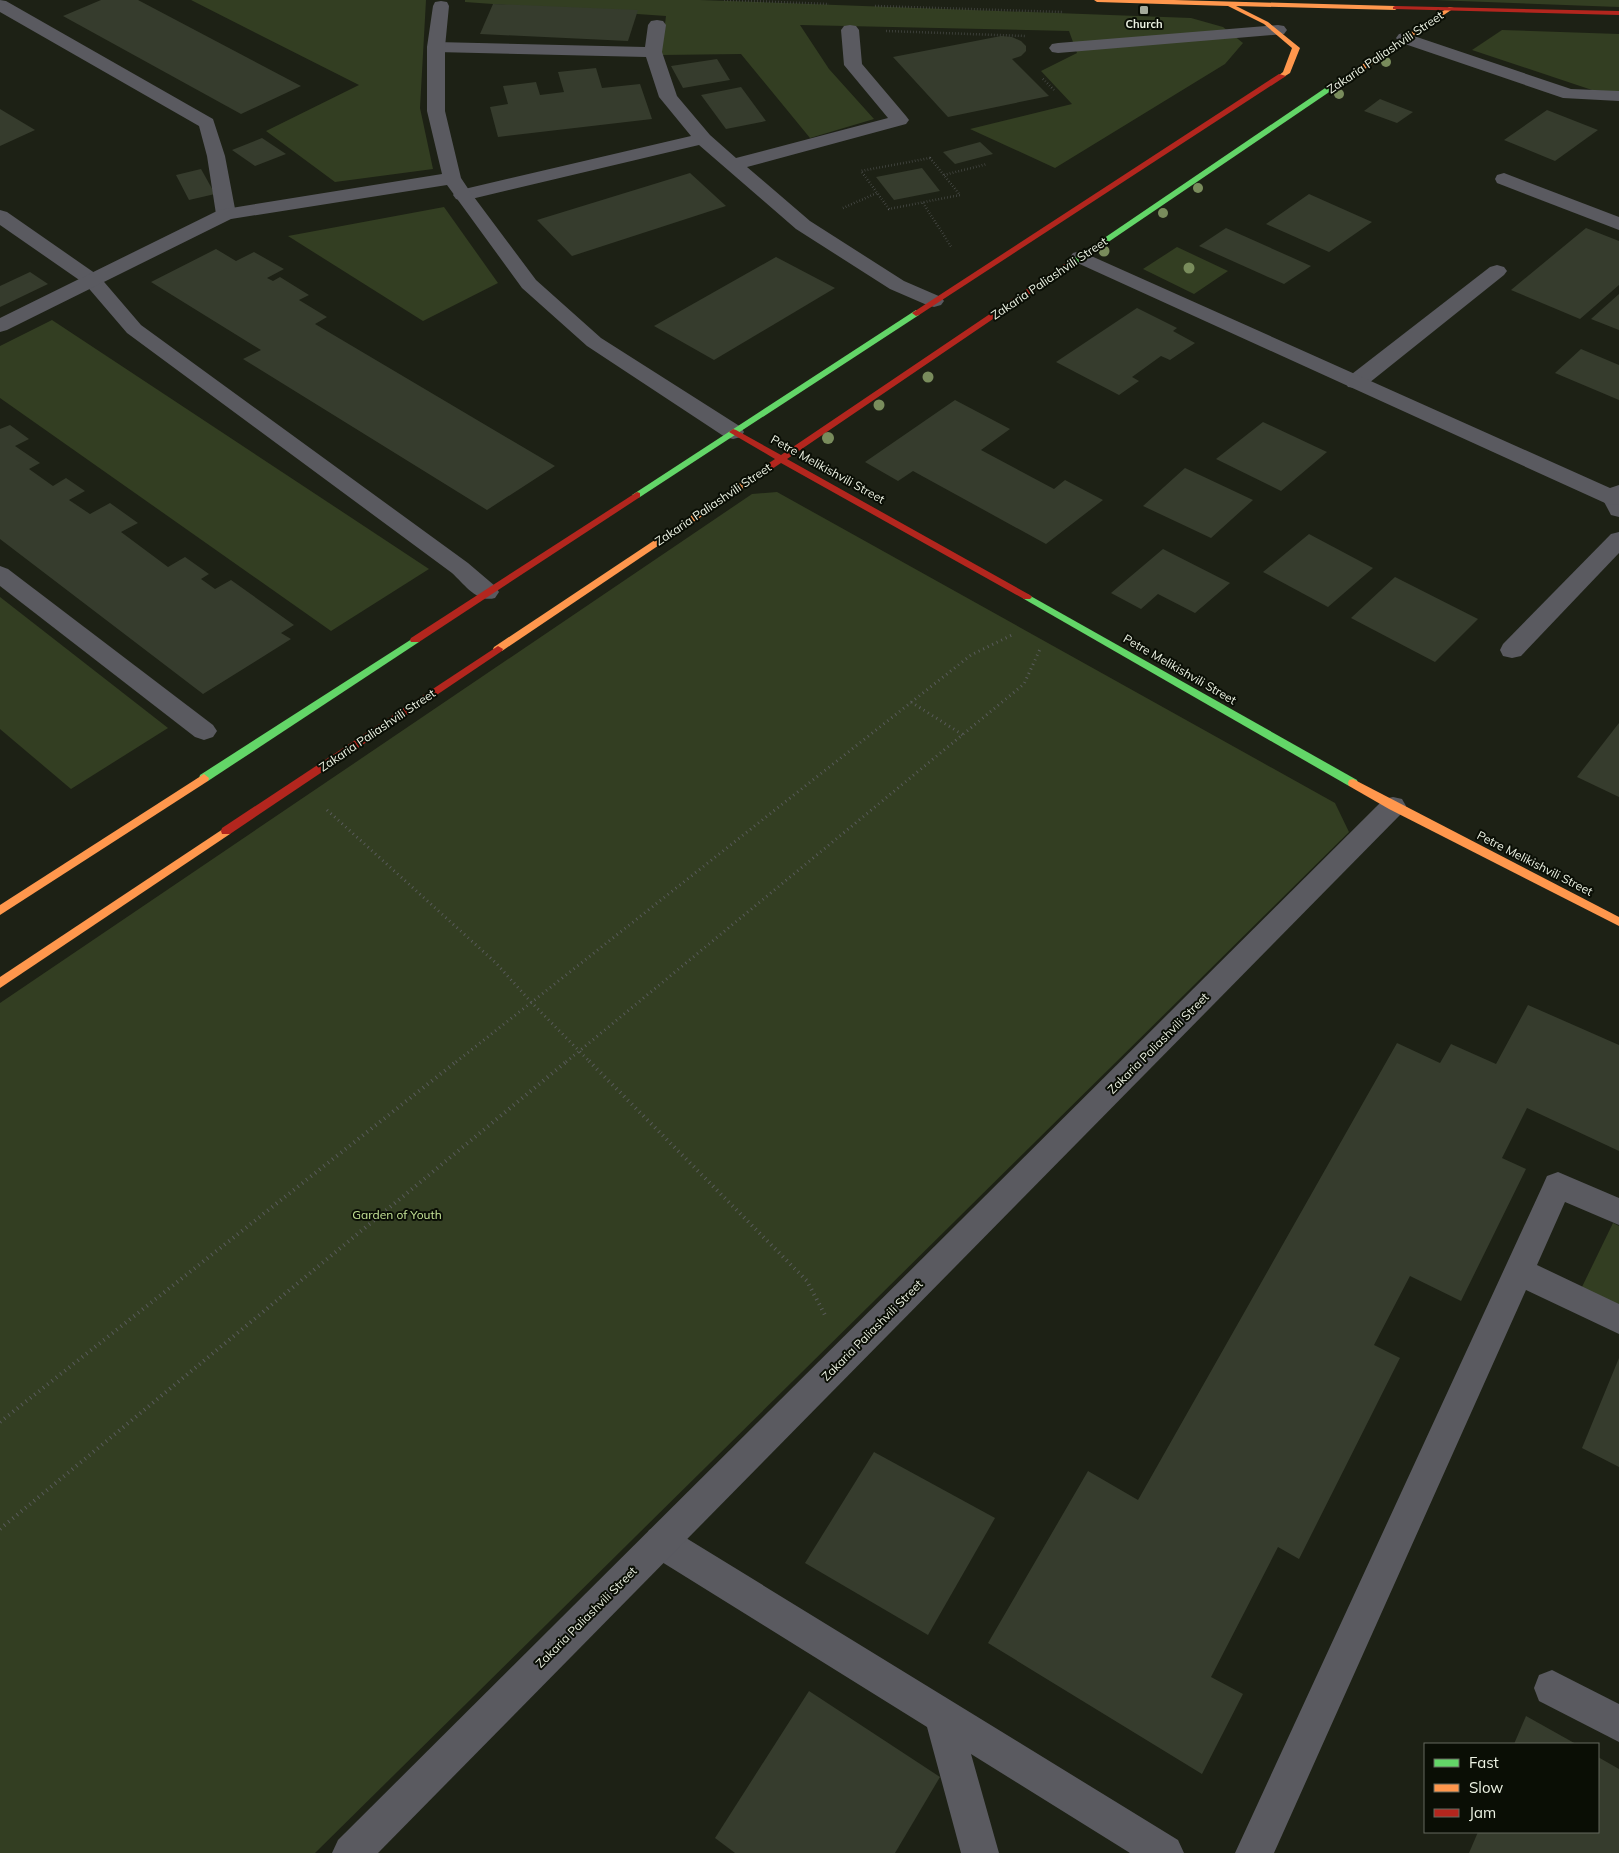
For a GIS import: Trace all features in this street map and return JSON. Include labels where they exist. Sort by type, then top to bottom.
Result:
[{"type":"main road","points":[[1097,0],[1231,6],[1451,8],[1619,14]]},
{"type":"main road","points":[[0,911],[1286,73],[1296,48],[1278,30],[1259,17],[1231,6]]},
{"type":"main road","name":"Zakaria Paliashvili Street","points":[[0,983],[1451,8]]},
{"type":"main road","name":"Petre Melikishvili Street","points":[[733,432],[791,463],[1393,806],[1619,922]]},
{"type":"street","points":[[0,5],[207,123],[216,156],[226,214]]},
{"type":"street","points":[[441,6],[436,47],[436,111],[452,178],[463,195],[529,284],[594,342],[733,432]]},
{"type":"street","points":[[657,25],[653,52],[668,97],[703,139],[803,225],[897,284],[934,302]]},
{"type":"street","points":[[732,165],[900,120],[853,65],[850,30]]},
{"type":"street","points":[[1058,48],[1278,30]]},
{"type":"street","points":[[1405,38],[1569,94],[1619,96]]},
{"type":"street","points":[[436,47],[653,52]]},
{"type":"street","points":[[463,195],[703,139]]},
{"type":"street","points":[[0,326],[226,214],[452,178]]},
{"type":"street","points":[[1504,179],[1619,224]]},
{"type":"street","points":[[0,216],[92,280],[134,329],[460,568],[487,592]]},
{"type":"street","points":[[1080,257],[1617,500]]},
{"type":"street","points":[[1356,382],[1496,271]]},
{"type":"street","points":[[1512,650],[1619,539]]},
{"type":"street","points":[[0,574],[204,732]]},
{"type":"street","name":"Zakaria Paliashvili Street","points":[[350,1853],[1393,806]]},
{"type":"street","points":[[1254,1853],[1558,1185],[1619,1212]]},
{"type":"street","points":[[1519,1271],[1619,1320]]},
{"type":"street","points":[[661,1542],[1165,1853]]},
{"type":"street","points":[[1552,1688],[1619,1724]]},
{"type":"street","points":[[942,1715],[980,1853]]},
{"type":"path","points":[[724,0],[831,4]]},
{"type":"path","points":[[870,6],[1069,13]]},
{"type":"path","points":[[850,30],[1051,37],[1058,48],[1034,70],[1055,91]]},
{"type":"path","points":[[930,158],[944,175],[960,195],[889,209],[861,171],[930,158]]},
{"type":"path","points":[[944,175],[987,164]]},
{"type":"path","points":[[922,203],[952,248]]},
{"type":"path","points":[[0,1422],[971,655],[1055,614]]},
{"type":"path","points":[[0,1529],[1024,684],[1055,614]]},
{"type":"path","points":[[910,702],[962,735]]},
{"type":"path","points":[[297,784],[496,963],[531,1002],[581,1050],[808,1281],[845,1356]]},
{"type":"green space","points":[[191,0],[426,0],[420,108],[433,169],[335,182],[266,131],[359,85]]},
{"type":"green space","points":[[465,0],[700,0],[1191,18],[1223,27],[1243,43],[1225,64],[1055,168],[970,129],[1072,104],[1041,71],[1077,53],[1069,31],[800,25],[829,69],[874,119],[810,138],[741,54],[661,55],[666,16],[465,2]]},
{"type":"green space","points":[[1434,0],[1619,0],[1619,7]]},
{"type":"green space","points":[[1502,30],[1619,34],[1619,92],[1595,91],[1472,50]]},
{"type":"green space","points":[[444,207],[498,283],[423,321],[288,236]]},
{"type":"green space","points":[[1177,247],[1228,271],[1194,294],[1143,269]]},
{"type":"green space","points":[[52,320],[429,569],[331,631],[0,398],[0,346]]},
{"type":"green space","name":"Garden of Youth","points":[[777,492],[1335,803],[1349,832],[315,1853],[0,1853],[0,1003],[752,494]]},
{"type":"green space","points":[[0,597],[168,728],[71,789],[0,729]]},
{"type":"green space","points":[[1613,1223],[1619,1226],[1619,1308],[1581,1289]]},
{"type":"building","points":[[101,0],[138,0],[301,86],[241,114],[63,16]]},
{"type":"building","points":[[493,4],[638,10],[628,41],[480,34]]},
{"type":"building","points":[[1001,36],[1012,37],[1021,41],[1026,46],[1026,51],[1021,56],[1012,59],[1049,96],[948,117],[893,57]]},
{"type":"building","points":[[717,59],[730,80],[683,88],[671,66]]},
{"type":"building","points":[[596,68],[602,88],[640,84],[652,119],[498,137],[490,107],[508,104],[503,86],[536,82],[540,95],[564,92],[558,72]]},
{"type":"building","points":[[741,87],[766,121],[726,129],[701,95]]},
{"type":"building","points":[[1380,99],[1413,112],[1397,123],[1364,111]]},
{"type":"building","points":[[0,109],[35,130],[0,146]]},
{"type":"building","points":[[1547,110],[1598,130],[1555,161],[1504,140]]},
{"type":"building","points":[[262,138],[286,154],[255,166],[232,150]]},
{"type":"building","points":[[980,142],[993,154],[955,164],[943,152]]},
{"type":"building","points":[[922,168],[940,191],[894,200],[876,177]]},
{"type":"building","points":[[201,169],[215,194],[189,200],[176,175]]},
{"type":"building","points":[[690,173],[726,206],[572,256],[537,220]]},
{"type":"building","points":[[1309,194],[1372,222],[1329,252],[1266,224]]},
{"type":"building","points":[[1226,228],[1311,266],[1284,284],[1199,246]]},
{"type":"building","points":[[1586,228],[1619,241],[1619,285],[1580,319],[1511,290]]},
{"type":"building","points":[[216,249],[236,261],[254,252],[284,269],[267,278],[273,281],[280,277],[309,295],[299,300],[327,317],[315,324],[555,466],[487,510],[243,359],[261,350],[151,282]]},
{"type":"building","points":[[776,257],[835,288],[714,360],[654,326]]},
{"type":"building","points":[[30,272],[48,284],[0,307],[0,286]]},
{"type":"building","points":[[1619,294],[1619,330],[1591,319]]},
{"type":"building","points":[[1137,308],[1177,328],[1173,331],[1195,343],[1170,360],[1161,356],[1132,377],[1139,381],[1119,395],[1056,362]]},
{"type":"building","points":[[1581,349],[1619,365],[1619,400],[1555,373]]},
{"type":"building","points":[[955,400],[1010,429],[981,450],[1054,489],[1065,480],[1103,500],[1046,544],[913,471],[898,481],[865,462]]},
{"type":"building","points":[[1263,422],[1327,452],[1281,491],[1216,459]]},
{"type":"building","points":[[10,425],[29,439],[15,446],[40,463],[29,469],[53,486],[66,478],[85,491],[69,500],[90,514],[110,503],[138,523],[121,532],[168,567],[185,557],[209,574],[201,579],[215,589],[231,580],[294,625],[281,633],[291,639],[203,694],[0,539],[0,429]]},
{"type":"building","points":[[1185,468],[1253,500],[1211,538],[1143,506]]},
{"type":"building","points":[[1309,534],[1373,568],[1328,607],[1263,572]]},
{"type":"building","points":[[1163,549],[1230,583],[1195,613],[1158,594],[1141,609],[1111,593]]},
{"type":"building","points":[[1395,577],[1478,619],[1435,662],[1351,618]]},
{"type":"building","points":[[1619,723],[1619,797],[1577,777]]},
{"type":"building","points":[[1528,1005],[1619,1045],[1619,1151],[1527,1108],[1502,1158],[1526,1169],[1461,1301],[1410,1276],[1374,1345],[1400,1358],[1299,1559],[1278,1547],[1211,1677],[1243,1694],[1202,1774],[988,1643],[1088,1471],[1138,1500],[1397,1043],[1440,1063],[1451,1044],[1496,1064]]},
{"type":"building","points":[[1619,1358],[1619,1467],[1582,1448]]},
{"type":"building","points":[[874,1452],[995,1518],[928,1635],[805,1563]]},
{"type":"building","points":[[809,1691],[940,1777],[895,1853],[735,1853],[715,1838]]},
{"type":"building","points":[[1526,1716],[1574,1743],[1514,1743]]},
{"type":"building","points":[[1599,1758],[1619,1769],[1619,1853],[1469,1853],[1478,1833],[1599,1833]]},
{"type":"traffic: fast","points":[[1067,266],[1340,82]]},
{"type":"traffic: fast","points":[[637,495],[916,313]]},
{"type":"traffic: fast","points":[[1027,597],[1353,783]]},
{"type":"traffic: fast","points":[[204,778],[415,640]]},
{"type":"traffic: slow","points":[[1097,0],[1395,8]]},
{"type":"traffic: slow","points":[[1231,6],[1266,23],[1296,48],[1286,73],[1282,76]]},
{"type":"traffic: slow","points":[[1340,82],[1451,8]]},
{"type":"traffic: slow","points":[[498,649],[766,469]]},
{"type":"traffic: slow","points":[[0,911],[204,778]]},
{"type":"traffic: slow","points":[[1353,783],[1393,806],[1619,922]]},
{"type":"traffic: slow","points":[[0,983],[226,831]]},
{"type":"traffic: jam","points":[[1395,8],[1619,13]]},
{"type":"traffic: jam","points":[[916,313],[1282,76]]},
{"type":"traffic: jam","points":[[766,469],[1067,266]]},
{"type":"traffic: jam","points":[[733,432],[1027,597]]},
{"type":"traffic: jam","points":[[415,640],[637,495]]},
{"type":"traffic: jam","points":[[226,831],[498,649]]},
{"type":"place","name":"Church","points":[[1144,10]]}]
